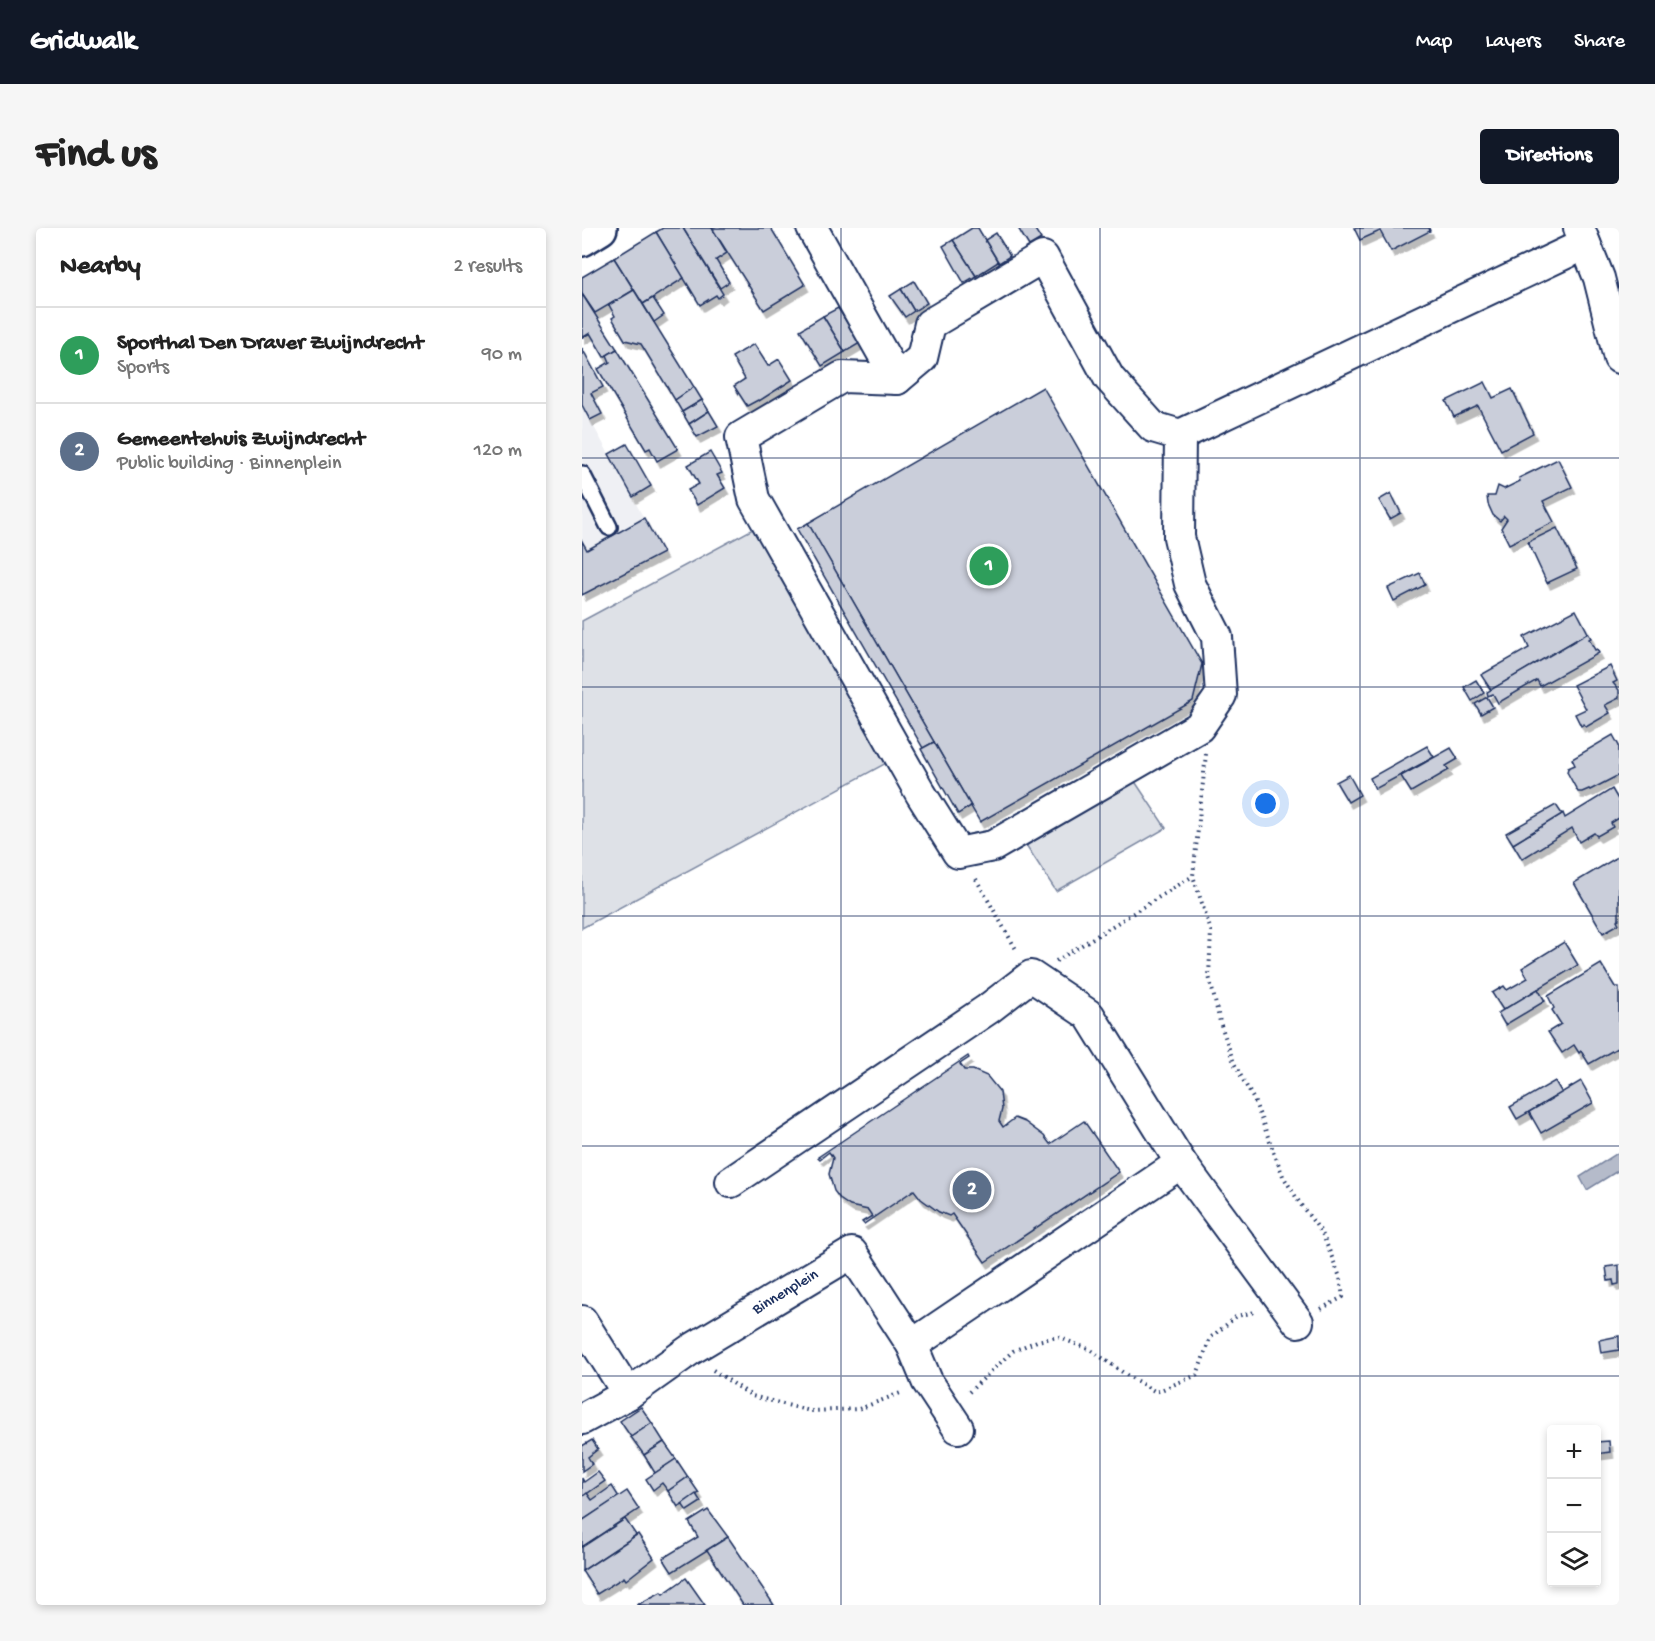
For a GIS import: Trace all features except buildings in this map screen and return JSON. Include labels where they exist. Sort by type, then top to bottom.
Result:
[{"type":"street","points":[[582,239],[600,228]]},
{"type":"street","points":[[812,228],[897,379]]},
{"type":"street","points":[[1180,435],[1179,537],[1190,584],[1217,637],[1221,695],[1199,728],[993,846],[958,853],[921,794],[754,499],[741,437],[842,377],[897,379],[922,358],[930,324],[1043,257],[1109,378],[1153,427],[1180,435],[1582,236],[1599,278],[1619,358]]},
{"type":"street","points":[[731,1182],[988,1009],[1031,976],[1089,1015],[1181,1163],[1298,1322]]},
{"type":"street","points":[[958,1428],[927,1381],[912,1345],[1181,1163]]},
{"type":"street","name":"Binnenplein","points":[[582,1419],[628,1394],[690,1350],[852,1252],[912,1345]]},
{"type":"street","points":[[582,1320],[628,1394]]},
{"type":"lane","points":[[582,474],[609,526]]},
{"type":"path","points":[[958,853],[1031,976],[1193,876],[1208,742],[1199,728]]},
{"type":"path","points":[[690,1350],[709,1368],[752,1396],[810,1411],[859,1410],[927,1381]]},
{"type":"shaded area","points":[[582,405],[663,553],[582,595]]},
{"type":"shaded area","points":[[764,523],[892,760],[582,928],[582,621]]},
{"type":"shaded area","points":[[1128,771],[1166,828],[1056,891],[1019,834]]},
{"type":"water","points":[[1619,1152],[1619,1170],[1587,1190],[1580,1177]]},
{"type":"place","name":"Sporthal Den Draver Zwijndrecht","points":[[989,566]]},
{"type":"place","name":"Gemeentehuis Zwijndrecht","points":[[972,1190]]}]
